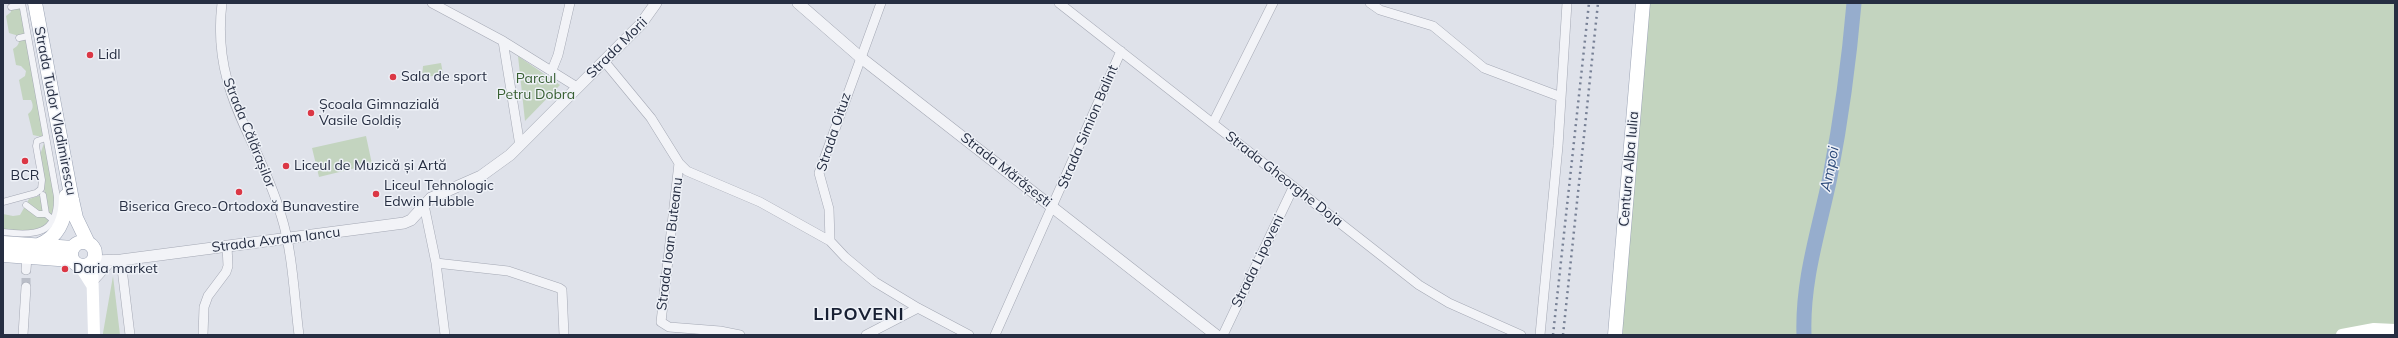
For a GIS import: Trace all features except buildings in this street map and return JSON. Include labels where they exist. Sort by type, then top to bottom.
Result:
[{"type":"main road","name":"Centura Alba Iulia","points":[[1615,335],[1643,3]]},
{"type":"main road","name":"Strada Tudor Vladimirescu","points":[[26,4],[65,164],[82,255]]},
{"type":"main road","points":[[39,246],[57,233],[63,222],[66,207],[65,164]]},
{"type":"main road","points":[[3,234],[39,246],[82,255]]},
{"type":"main road","points":[[3,255],[26,263],[82,255]]},
{"type":"main road","points":[[82,255],[92,283],[94,303],[94,335]]},
{"type":"main road","points":[[2342,335],[2374,329],[2395,330]]},
{"type":"street","name":"Strada Călărașilor","points":[[222,3],[220,39],[226,80],[239,116],[278,204],[286,238],[299,335]]},
{"type":"street","points":[[432,3],[503,40],[577,87]]},
{"type":"street","points":[[552,70],[558,55],[570,3]]},
{"type":"street","name":"Strada Morii","points":[[424,205],[431,198],[481,176],[500,163],[520,146],[641,24],[656,3]]},
{"type":"street","name":"Strada Mărășești","points":[[798,3],[860,57],[1054,206],[1216,335]]},
{"type":"street","name":"Strada Oituz","points":[[830,241],[829,209],[819,173],[860,57],[881,3]]},
{"type":"street","name":"Strada Gheorghe Doja","points":[[1059,3],[1213,123],[1293,188],[1428,291],[1521,335]]},
{"type":"street","points":[[1213,123],[1273,3]]},
{"type":"street","points":[[1370,3],[1380,10],[1433,26],[1445,34],[1474,62],[1484,68],[1560,97]]},
{"type":"street","points":[[1540,335],[1558,146],[1567,3]]},
{"type":"street","points":[[3,234],[27,235],[38,233],[53,220],[58,208],[28,36],[26,4],[11,7]]},
{"type":"street","points":[[19,38],[28,36]]},
{"type":"street","points":[[503,40],[520,146]]},
{"type":"street","name":"Strada Simion Balint","points":[[995,335],[1054,206],[1121,51]]},
{"type":"street","name":"Strada Ioan Buteanu","points":[[604,61],[651,118],[679,163],[687,171],[699,178],[760,202],[830,241]]},
{"type":"street","points":[[26,70],[34,69]]},
{"type":"street","points":[[33,104],[40,103]]},
{"type":"street","points":[[3,202],[36,193],[41,189],[42,180],[36,146],[38,141],[46,138]]},
{"type":"street","name":"Strada Ioan Buteanu","points":[[679,163],[661,318],[663,324],[686,331]]},
{"type":"street","name":"Strada Lipoveni","points":[[1223,335],[1293,188]]},
{"type":"street","points":[[43,195],[46,214],[53,220]]},
{"type":"street","points":[[26,205],[38,214],[46,214]]},
{"type":"street","name":"Strada Avram Iancu","points":[[82,255],[116,260],[394,226],[411,220],[424,205]]},
{"type":"street","points":[[424,205],[436,263],[445,335]]},
{"type":"street","points":[[830,241],[845,257],[875,282],[918,308],[968,335]]},
{"type":"street","points":[[203,335],[204,307],[208,296],[221,280],[228,266],[226,246]]},
{"type":"street","points":[[92,283],[116,260]]},
{"type":"street","points":[[116,260],[130,335]]},
{"type":"street","points":[[436,263],[508,271],[560,288],[564,298],[564,331]]},
{"type":"street","points":[[23,335],[26,287]]},
{"type":"street","points":[[866,335],[918,308]]},
{"type":"street","points":[[686,331],[720,331],[740,335]]},
{"type":"green space","points":[[9,3],[22,3],[58,208],[43,230],[3,232],[3,214],[13,216],[20,215],[29,199],[45,194],[38,154],[41,152],[44,143],[42,137],[33,135],[28,114],[32,108],[31,100],[23,100],[19,80],[25,76],[26,71],[21,66],[16,65],[13,49],[18,44],[19,36],[9,33],[6,16],[11,12]]},
{"type":"green space","points":[[1648,3],[2395,3],[2395,335],[1622,335]]},
{"type":"green space","name":"Parcul Petru Dobra","points":[[518,56],[560,85],[525,121]]},
{"type":"green space","points":[[441,63],[443,74],[422,78],[423,66]]},
{"type":"green space","points":[[366,136],[372,164],[319,177],[312,148]]},
{"type":"green space","points":[[113,276],[120,335],[103,335],[103,333]]},
{"type":"waterway","name":"Ampoi","points":[[1804,335],[1804,315],[1808,275],[1838,134],[1854,3]]},
{"type":"tunnel","points":[[26,270],[26,287]]},
{"type":"railway","points":[[1553,335],[1589,3]]},
{"type":"railway","points":[[1563,335],[1598,3]]},
{"type":"place","name":"Lidl","points":[[90,55]]},
{"type":"place","name":"Sala de sport","points":[[393,77]]},
{"type":"place","name":"Școala Gimnazială Vasile Goldiș","points":[[311,113]]},
{"type":"place","name":"BCR","points":[[25,161]]},
{"type":"place","name":"Liceul de Muzică și Artă","points":[[286,166]]},
{"type":"place","name":"Biserica Greco-Ortodoxă Bunavestire","points":[[239,192]]},
{"type":"place","name":"Liceul Tehnologic Edwin Hubble","points":[[376,194]]},
{"type":"place","name":"Daria market","points":[[65,269]]},
{"type":"district","name":"LIPOVENI","points":[[859,315]]}]
